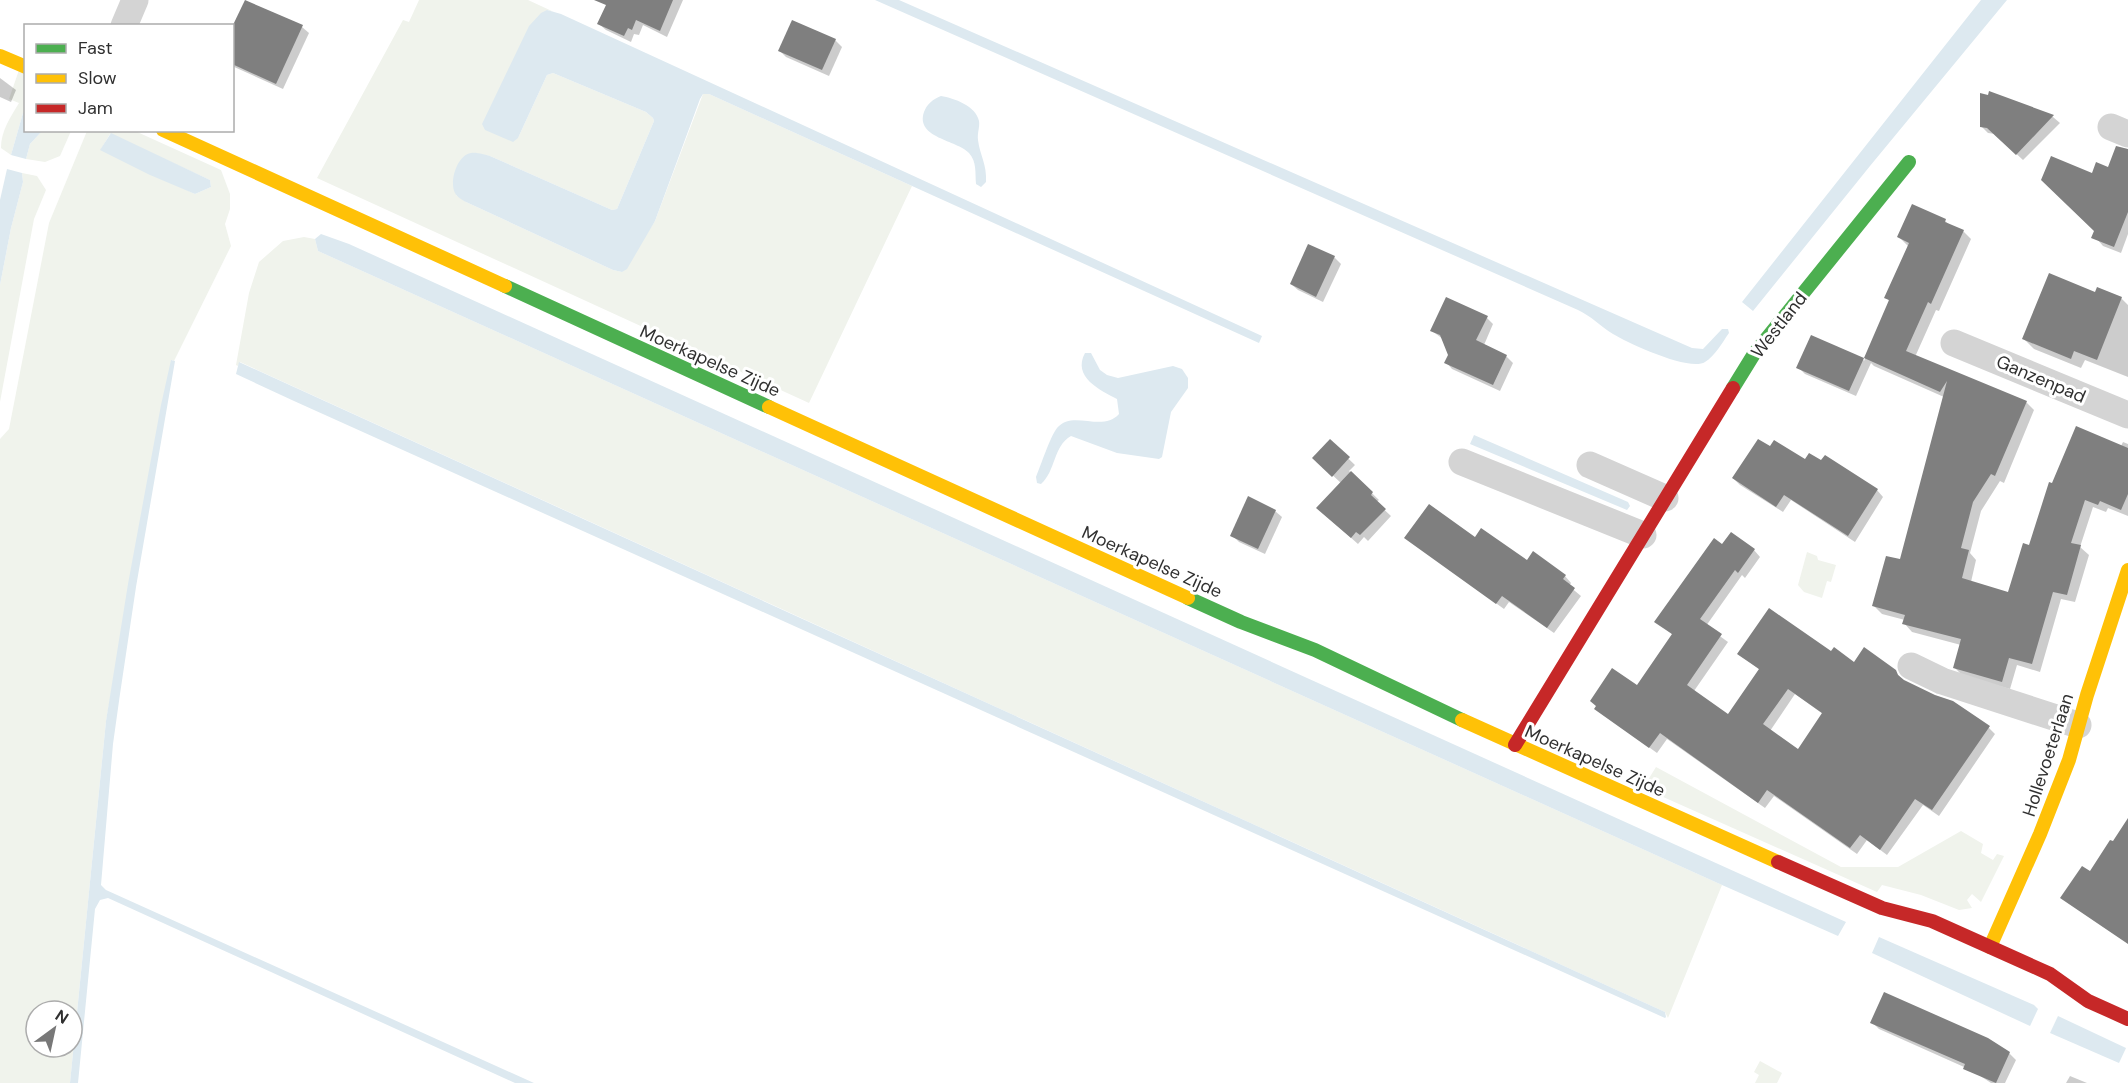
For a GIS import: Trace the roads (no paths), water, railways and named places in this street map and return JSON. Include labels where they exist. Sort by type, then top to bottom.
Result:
[{"type":"street","points":[[125,24],[135,0]]},
{"type":"street","points":[[0,56],[24,66]]},
{"type":"street","name":"Moerkapelse Zijde","points":[[167,132],[1241,622],[1315,650],[1413,699],[1515,745],[1882,908],[1932,921],[2050,974],[2088,1001],[2128,1019]]},
{"type":"street","name":"Westland","points":[[1515,745],[1754,354],[1909,162]]},
{"type":"street","name":"Ganzenpad","points":[[1954,342],[2128,415]]},
{"type":"street","points":[[1462,462],[1643,535]]},
{"type":"street","points":[[1590,465],[1665,498]]},
{"type":"street","name":"Hollevoeterlaan","points":[[1990,947],[2069,760],[2128,570]]},
{"type":"street","points":[[1911,666],[1942,681],[2078,725]]}]
